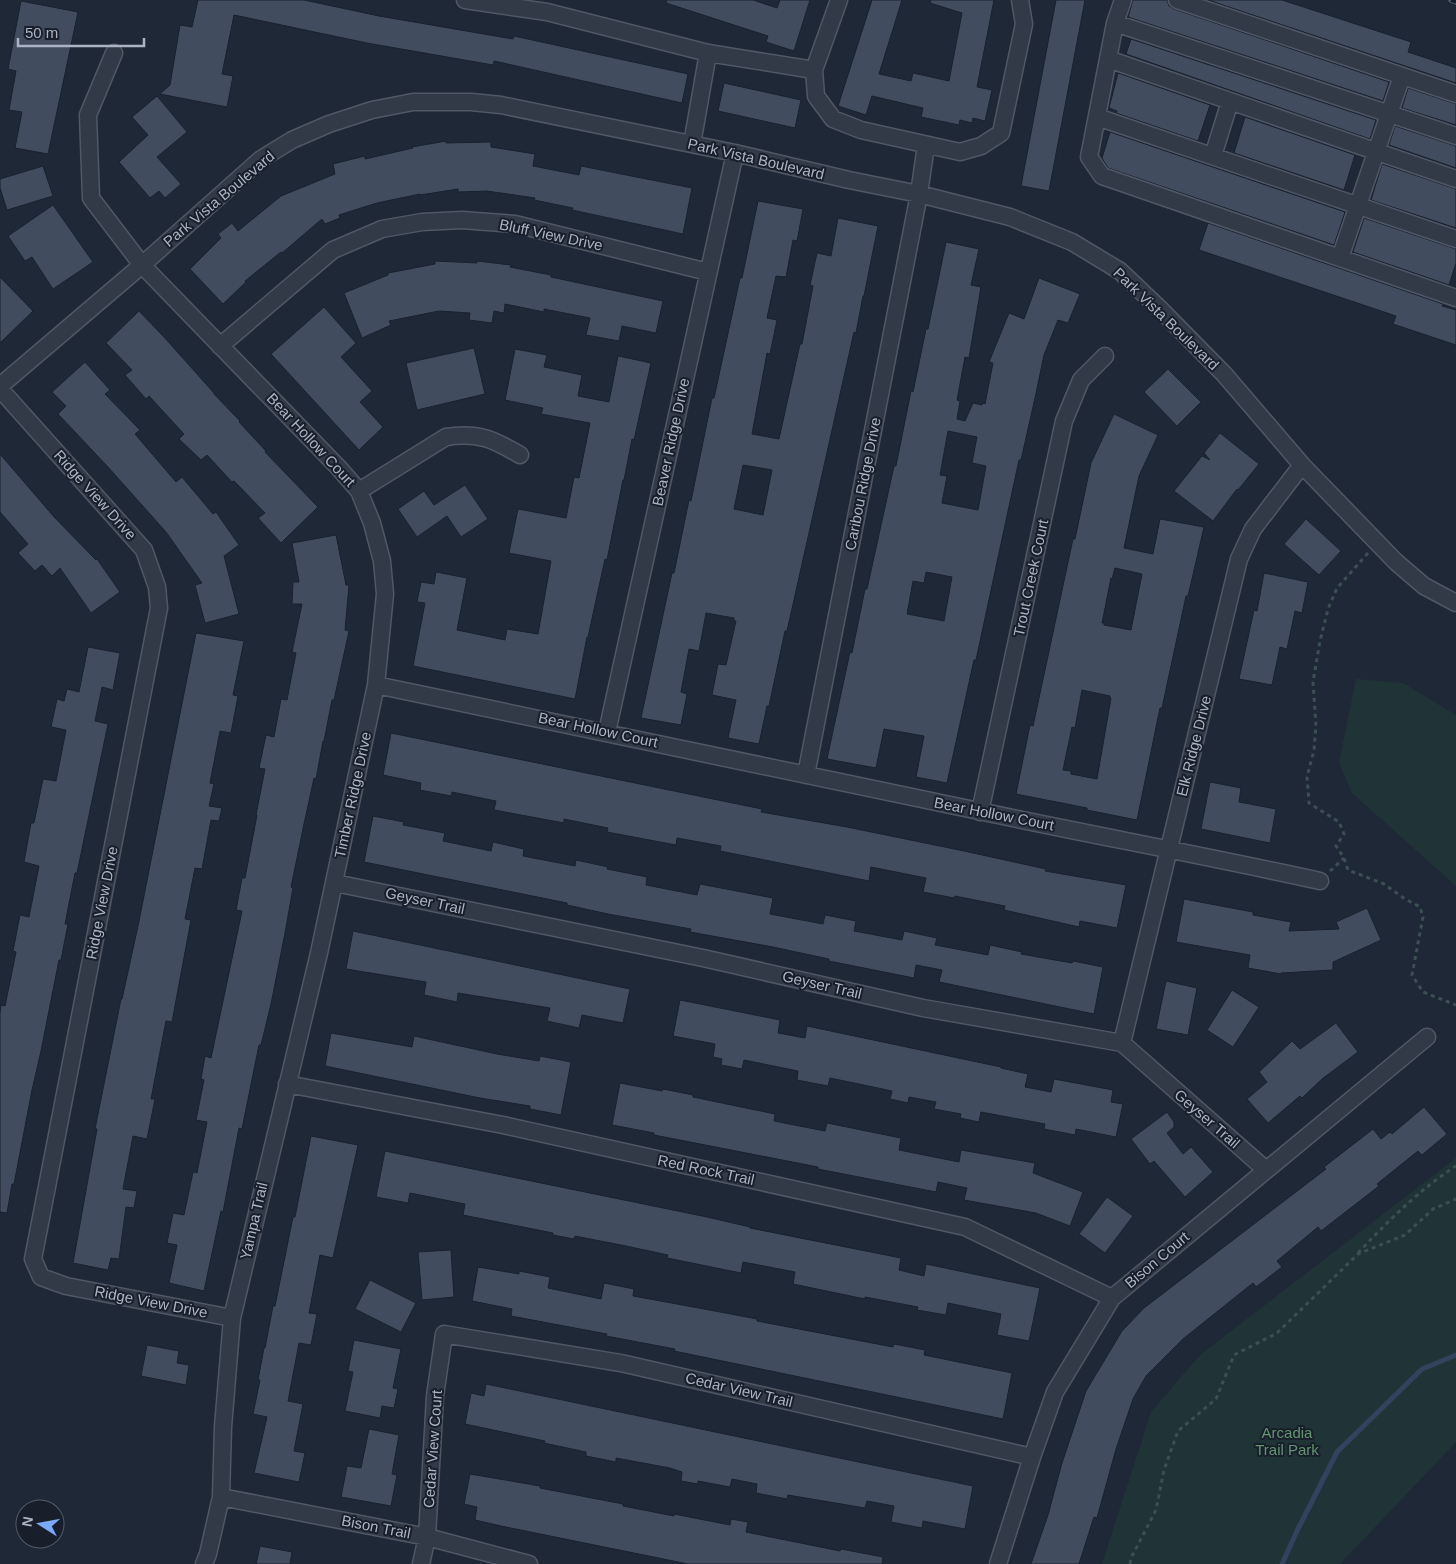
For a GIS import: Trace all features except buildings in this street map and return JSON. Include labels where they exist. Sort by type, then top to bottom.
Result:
[{"type":"street","points":[[464,0],[549,6],[708,52],[814,70]]},
{"type":"street","points":[[839,0],[814,70],[816,96],[833,119],[860,130],[960,152],[981,146],[1001,133],[1024,24],[1020,0]]},
{"type":"street","points":[[1123,0],[1115,23],[1089,157],[1102,176],[1456,298]]},
{"type":"street","points":[[1177,0],[1456,94]]},
{"type":"street","points":[[1115,23],[1456,136]]},
{"type":"street","points":[[692,144],[708,52]]},
{"type":"street","name":"Bear Hollow Court","points":[[114,53],[88,115],[90,198],[142,265],[359,491],[372,523],[382,561],[385,594],[376,685],[607,732],[980,812],[1169,848],[1320,880]]},
{"type":"street","points":[[1108,59],[1456,179]]},
{"type":"street","points":[[1340,258],[1402,76]]},
{"type":"street","points":[[1213,156],[1230,101]]},
{"type":"street","name":"Park Vista Boulevard","points":[[0,387],[142,265],[261,159],[292,140],[329,124],[372,110],[413,102],[471,102],[501,105],[735,153],[849,180],[919,194],[1010,217],[1072,242],[1120,271],[1224,374],[1302,465],[1396,562],[1424,586],[1456,603]]},
{"type":"street","points":[[1097,117],[1456,239]]},
{"type":"street","name":"Caribou Ridge Drive","points":[[806,775],[919,194],[926,145]]},
{"type":"street","name":"Beaver Ridge Drive","points":[[607,732],[735,153]]},
{"type":"street","name":"Bluff View Drive","points":[[220,346],[333,250],[382,229],[422,222],[462,220],[516,224],[708,272]]},
{"type":"street","name":"Trout Creek Court","points":[[980,812],[1064,421],[1081,380],[1105,356]]},
{"type":"street","name":"Ridge View Drive","points":[[0,387],[144,550],[157,587],[159,608],[33,1259],[41,1277],[66,1286],[232,1318]]},
{"type":"street","points":[[359,491],[446,437],[463,434],[484,437],[520,455]]},
{"type":"street","name":"Elk Ridge Drive","points":[[1122,1043],[1239,558],[1253,529],[1302,465]]},
{"type":"street","name":"Timber Ridge Drive","points":[[335,883],[376,685]]},
{"type":"street","name":"Yampa Trail","points":[[204,1564],[221,1497],[223,1427],[232,1318],[335,883]]},
{"type":"street","name":"Geyser Trail","points":[[335,883],[703,958],[923,1008],[1122,1043],[1266,1170]]},
{"type":"street","name":"Bison Court","points":[[998,1564],[1055,1392],[1112,1298],[1427,1037]]},
{"type":"street","name":"Red Rock Trail","points":[[287,1084],[503,1125],[965,1227],[1112,1298]]},
{"type":"street","name":"Cedar View Trail","points":[[444,1334],[621,1363],[1032,1457]]},
{"type":"street","name":"Cedar View Court","points":[[421,1564],[427,1537],[435,1396],[444,1334]]},
{"type":"street","name":"Bison Trail","points":[[221,1497],[427,1537],[529,1564]]},
{"type":"path","points":[[1378,542],[1337,588],[1328,609],[1320,641],[1314,682],[1316,726],[1314,750],[1307,777],[1309,803],[1340,822],[1344,834],[1336,846],[1344,858],[1348,870],[1384,884],[1420,907],[1423,916],[1412,975],[1423,992],[1456,1005]]},
{"type":"path","points":[[1130,1564],[1131,1558],[1156,1510],[1164,1470],[1178,1431],[1216,1399],[1234,1355],[1277,1333],[1358,1254],[1384,1225],[1426,1187],[1456,1166]]},
{"type":"path","points":[[1358,1254],[1405,1235],[1433,1209],[1456,1199]]},
{"type":"green space","points":[[1356,679],[1403,683],[1456,715],[1456,886],[1352,793],[1339,763]]},
{"type":"green space","name":"Arcadia Trail Park","points":[[1456,1158],[1456,1442],[1340,1564],[1102,1564],[1151,1412],[1200,1355]]},
{"type":"waterway","points":[[1282,1564],[1337,1452],[1422,1369],[1456,1355]]},
{"type":"railway","points":[[1451,0],[1456,2]]}]
